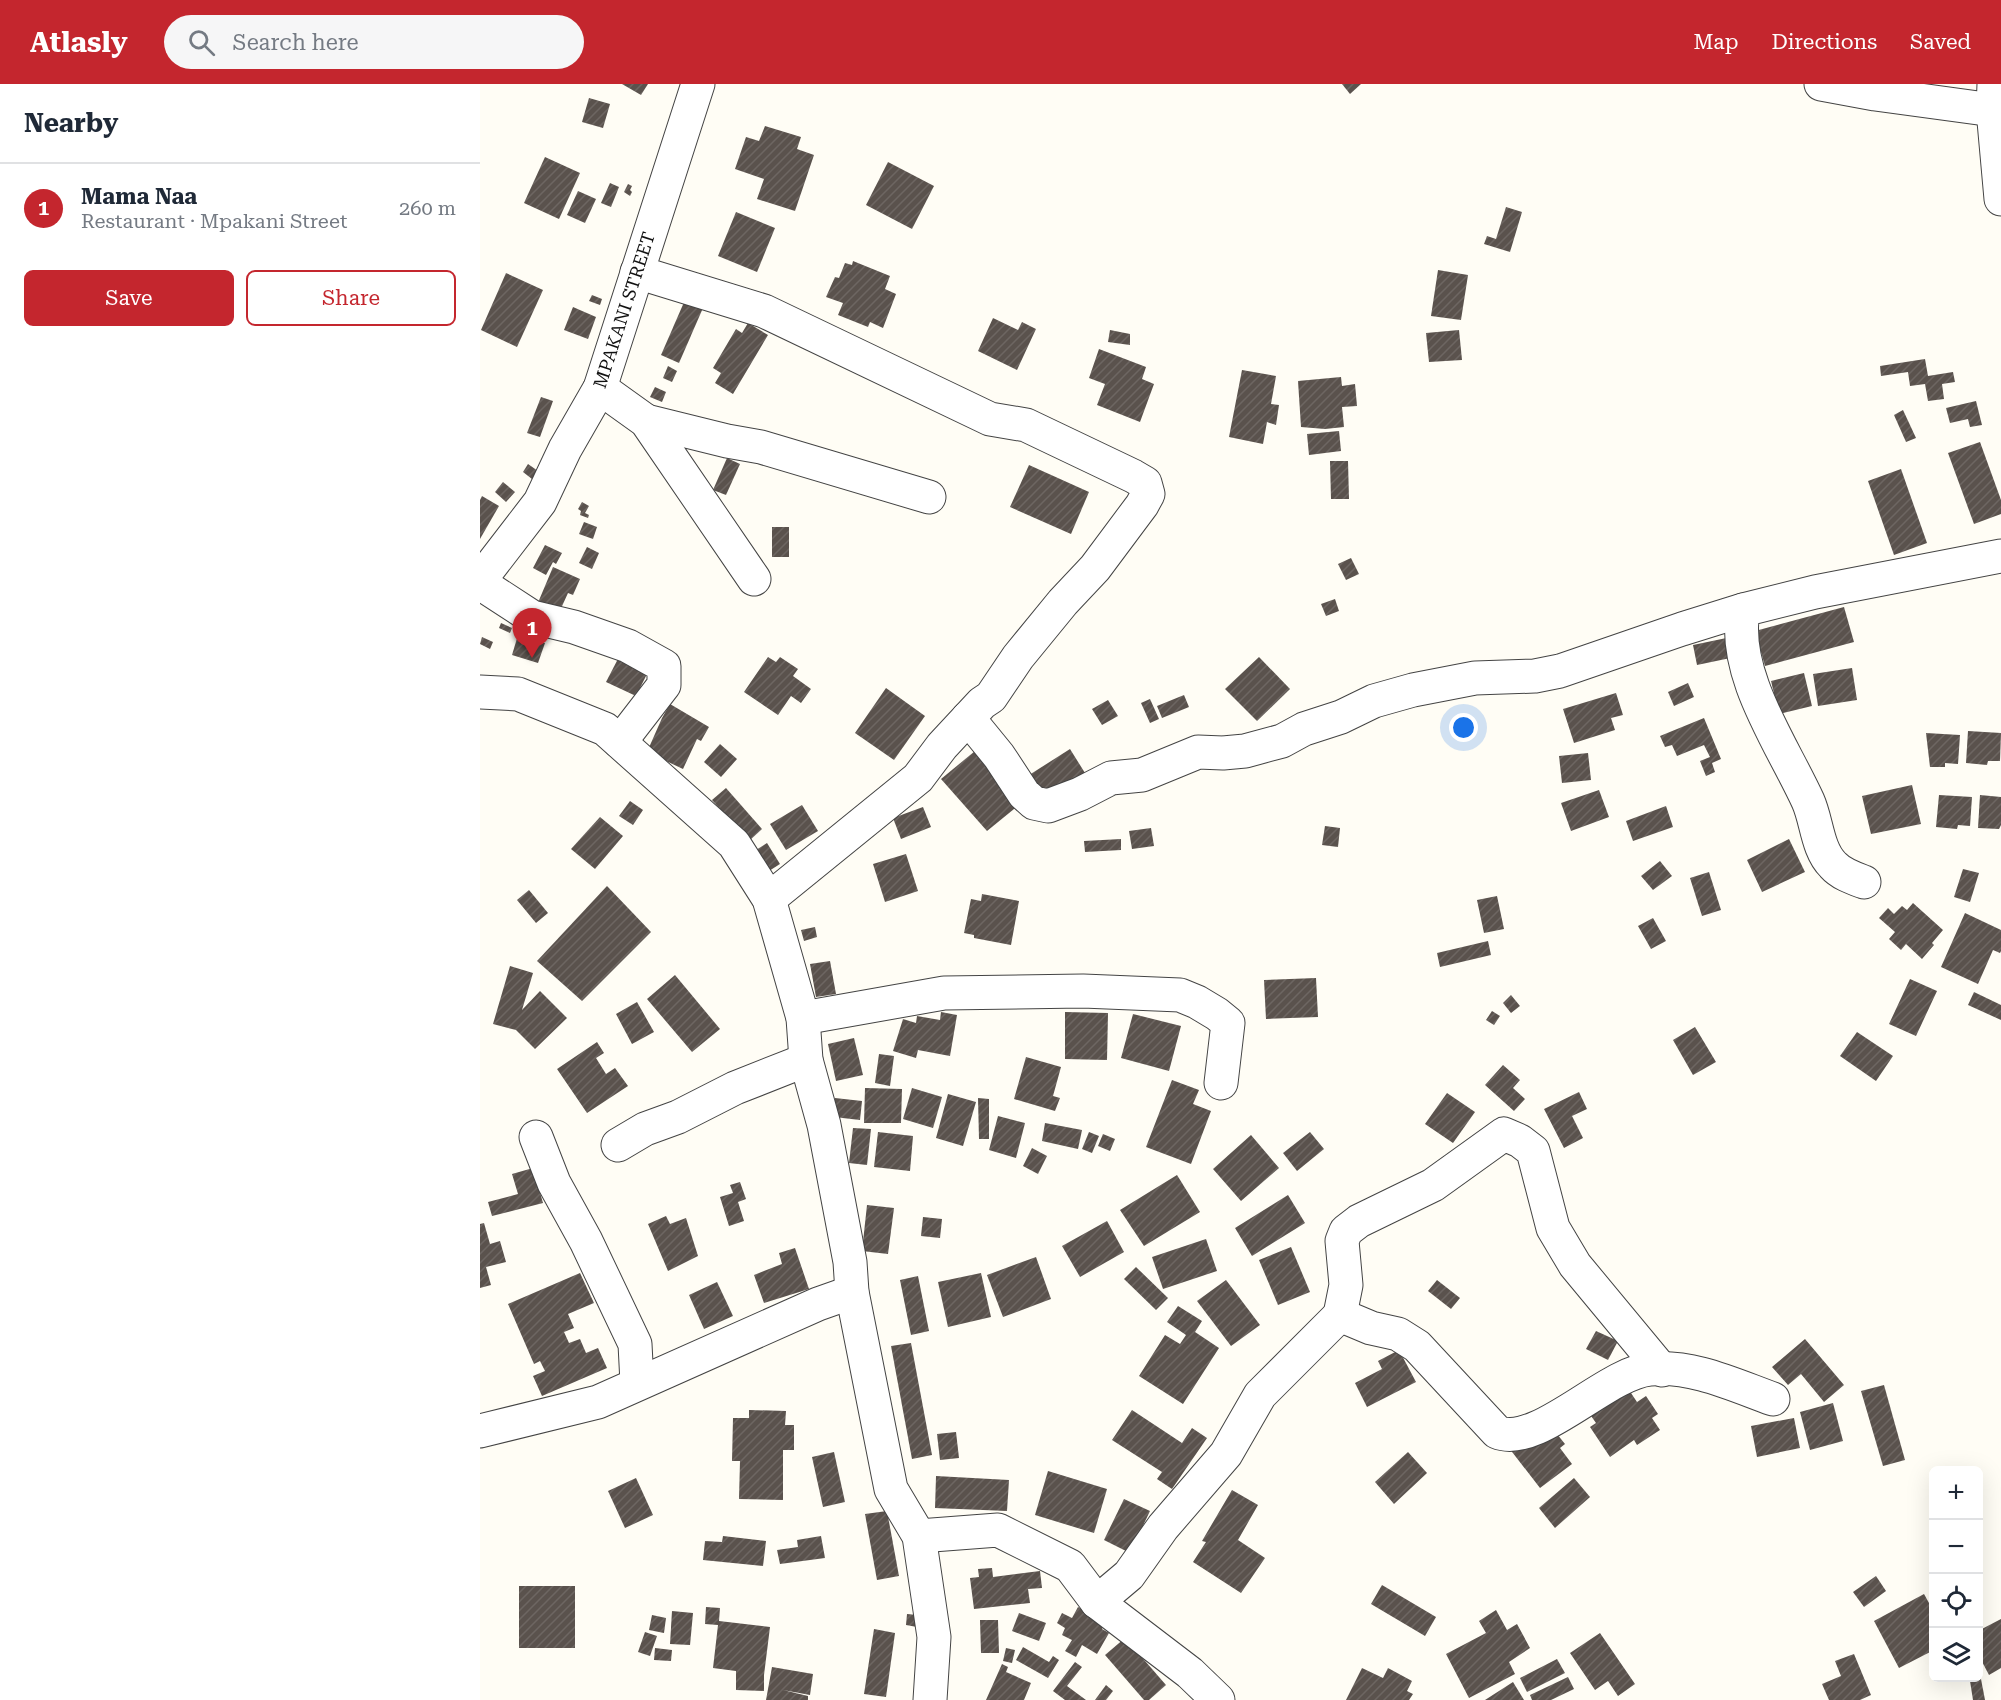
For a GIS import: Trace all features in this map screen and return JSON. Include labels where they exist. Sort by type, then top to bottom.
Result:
[{"type":"street","name":"MPAKANI STREET","points":[[480,582],[540,502],[565,449],[600,388],[698,84]]},
{"type":"street","points":[[1821,84],[1875,94],[1993,97],[2001,199]]},
{"type":"street","points":[[637,272],[764,311],[990,418],[1026,425],[1145,483],[1148,494],[1095,568],[1063,602],[1018,657],[991,697],[982,703],[942,746],[918,778],[769,899]]},
{"type":"street","points":[[600,388],[646,421],[754,579]]},
{"type":"street","points":[[646,421],[761,447],[929,497]]},
{"type":"street","points":[[968,718],[999,756],[1024,794],[1034,803],[1048,806],[1080,794],[1111,778],[1142,775],[1198,752],[1245,751],[1282,741],[1304,729],[1341,717],[1374,701],[1413,690],[1475,678],[1534,676],[1560,671],[1743,610],[1815,592],[2001,556]]},
{"type":"street","points":[[480,582],[532,617],[574,627],[628,646],[663,666],[664,685],[620,742]]},
{"type":"street","points":[[1743,610],[1740,626],[1746,663],[1755,694],[1809,804],[1822,847],[1832,864],[1846,875],[1864,882]]},
{"type":"street","points":[[480,692],[518,694],[605,729],[734,844],[769,899],[803,1018],[806,1060],[824,1125],[850,1262],[852,1292],[891,1489],[919,1536],[934,1637],[930,1700]]},
{"type":"street","points":[[803,1018],[944,993],[1083,991],[1180,995],[1197,1002],[1228,1023],[1221,1083]]},
{"type":"street","points":[[618,1145],[645,1129],[678,1117],[735,1088],[806,1060]]},
{"type":"street","points":[[1097,1602],[1129,1575],[1163,1527],[1226,1454],[1260,1395],[1340,1315],[1346,1285],[1342,1241],[1346,1232],[1359,1221],[1433,1185],[1504,1134],[1520,1141],[1533,1151],[1553,1228],[1575,1265],[1662,1370]]},
{"type":"street","points":[[537,1137],[564,1205],[586,1241],[635,1344],[637,1383]]},
{"type":"street","points":[[480,1431],[598,1402],[818,1304],[852,1292]]},
{"type":"street","points":[[1340,1315],[1371,1328],[1398,1334],[1417,1346],[1497,1432],[1505,1436],[1526,1433],[1627,1376],[1648,1369],[1694,1372],[1773,1399]]},
{"type":"street","points":[[919,1536],[998,1530],[1070,1566],[1097,1602],[1190,1673],[1218,1700]]},
{"type":"building","points":[[622,84],[648,84],[641,95]]},
{"type":"building","points":[[1342,84],[1361,84],[1350,94]]},
{"type":"building","points":[[589,98],[610,104],[603,128],[582,122]]},
{"type":"building","points":[[765,126],[801,137],[797,149],[814,155],[795,211],[757,199],[764,179],[735,169],[746,137],[759,141]]},
{"type":"building","points":[[545,157],[580,173],[559,219],[524,203]]},
{"type":"building","points":[[888,162],[934,186],[912,229],[866,205]]},
{"type":"building","points":[[610,183],[619,187],[611,207],[601,203]]},
{"type":"building","points":[[628,184],[632,186],[630,196],[624,192]]},
{"type":"building","points":[[578,191],[596,199],[585,223],[567,215]]},
{"type":"building","points":[[1506,207],[1522,212],[1510,252],[1484,244],[1487,236],[1496,239]]},
{"type":"building","points":[[736,212],[775,228],[757,272],[718,256]]},
{"type":"building","points":[[853,261],[890,276],[885,289],[896,294],[883,328],[870,322],[868,327],[838,315],[843,303],[826,297],[835,277],[839,278],[845,263],[852,265]]},
{"type":"building","points":[[1438,270],[1468,275],[1461,320],[1431,316]]},
{"type":"building","points":[[506,273],[543,290],[517,347],[481,330]]},
{"type":"building","points":[[592,295],[602,299],[600,305],[589,301]]},
{"type":"building","points":[[685,300],[703,308],[679,363],[661,355]]},
{"type":"building","points":[[573,307],[596,317],[588,339],[564,330]]},
{"type":"building","points":[[993,318],[1018,330],[1022,322],[1036,329],[1017,370],[978,351]]},
{"type":"building","points":[[748,323],[768,335],[733,394],[715,383],[721,373],[713,368],[736,329],[742,333]]},
{"type":"building","points":[[1110,330],[1130,334],[1130,345],[1108,342]]},
{"type":"building","points":[[1459,330],[1462,360],[1429,362],[1426,333]]},
{"type":"building","points":[[1099,349],[1146,367],[1142,379],[1154,384],[1140,422],[1097,405],[1105,384],[1089,378]]},
{"type":"building","points":[[1925,359],[1928,376],[1953,372],[1955,382],[1942,384],[1944,399],[1928,401],[1925,384],[1910,386],[1908,372],[1881,376],[1880,366]]},
{"type":"building","points":[[668,366],[677,371],[672,382],[663,378]]},
{"type":"building","points":[[1242,370],[1276,376],[1271,404],[1279,405],[1276,425],[1267,422],[1263,444],[1229,437]]},
{"type":"building","points":[[1341,377],[1342,386],[1355,384],[1357,406],[1342,407],[1344,427],[1325,429],[1301,427],[1298,381]]},
{"type":"building","points":[[655,387],[666,392],[662,402],[650,397]]},
{"type":"building","points":[[541,397],[553,401],[540,437],[527,433]]},
{"type":"building","points":[[1976,401],[1982,425],[1970,427],[1968,419],[1950,423],[1946,408]]},
{"type":"building","points":[[1903,410],[1916,438],[1906,442],[1894,415]]},
{"type":"building","points":[[1339,431],[1341,451],[1309,455],[1307,434]]},
{"type":"building","points":[[1980,442],[2001,500],[2001,514],[1974,524],[1948,453]]},
{"type":"building","points":[[727,458],[740,464],[726,495],[713,490]]},
{"type":"building","points":[[1330,461],[1348,461],[1349,499],[1331,499]]},
{"type":"building","points":[[528,464],[538,471],[532,479],[523,472]]},
{"type":"building","points":[[1029,465],[1089,492],[1071,534],[1010,507]]},
{"type":"building","points":[[1901,469],[1927,543],[1894,555],[1868,481]]},
{"type":"building","points":[[503,482],[515,492],[506,502],[495,492]]},
{"type":"building","points":[[482,496],[499,506],[480,539],[480,500]]},
{"type":"building","points":[[582,502],[589,506],[585,513],[589,515],[588,518],[580,515],[581,511],[578,509]]},
{"type":"building","points":[[584,522],[597,527],[593,539],[579,534]]},
{"type":"building","points":[[772,527],[789,527],[789,557],[772,557]]},
{"type":"building","points":[[545,545],[562,553],[556,564],[553,562],[546,575],[533,568]]},
{"type":"building","points":[[587,547],[599,553],[592,569],[579,563]]},
{"type":"building","points":[[1351,558],[1359,574],[1346,580],[1338,564]]},
{"type":"building","points":[[553,567],[580,579],[573,595],[568,593],[558,615],[537,605]]},
{"type":"building","points":[[1335,599],[1339,611],[1326,616],[1321,604]]},
{"type":"building","points":[[1844,607],[1854,642],[1765,666],[1755,631]]},
{"type":"building","points":[[501,623],[512,628],[510,633],[499,628]]},
{"type":"building","points":[[518,635],[545,643],[538,663],[512,655]]},
{"type":"building","points":[[1736,636],[1740,656],[1697,665],[1693,645]]},
{"type":"building","points":[[482,637],[493,642],[490,649],[480,644]]},
{"type":"building","points":[[620,655],[649,670],[636,696],[606,682]]},
{"type":"building","points":[[768,657],[776,662],[780,657],[798,669],[793,676],[811,689],[801,703],[791,696],[778,715],[744,692]]},
{"type":"building","points":[[1259,657],[1290,689],[1257,721],[1225,689]]},
{"type":"building","points":[[1852,668],[1857,700],[1818,706],[1813,674]]},
{"type":"building","points":[[1804,673],[1812,706],[1779,714],[1771,681]]},
{"type":"building","points":[[1688,683],[1694,697],[1674,706],[1668,692]]},
{"type":"building","points":[[886,688],[925,716],[894,760],[855,733]]},
{"type":"building","points":[[1616,693],[1623,715],[1611,718],[1615,730],[1574,743],[1563,709]]},
{"type":"building","points":[[1184,695],[1189,707],[1162,718],[1157,706]]},
{"type":"building","points":[[1150,699],[1159,719],[1150,723],[1141,703]]},
{"type":"building","points":[[1108,700],[1118,716],[1102,725],[1092,709]]},
{"type":"building","points":[[670,704],[709,727],[701,741],[697,739],[683,769],[647,752]]},
{"type":"building","points":[[1704,718],[1721,759],[1712,763],[1715,772],[1706,776],[1700,761],[1710,757],[1704,745],[1677,756],[1672,745],[1665,747],[1660,736]]},
{"type":"building","points":[[1968,731],[2001,733],[2000,761],[1988,761],[1987,765],[1966,763]]},
{"type":"building","points":[[1926,733],[1960,735],[1958,764],[1945,763],[1945,767],[1930,767]]},
{"type":"building","points":[[720,744],[737,759],[721,777],[704,762]]},
{"type":"building","points":[[1070,749],[1085,773],[1042,801],[1026,777]]},
{"type":"building","points":[[975,751],[1020,804],[987,831],[941,779]]},
{"type":"building","points":[[1588,753],[1591,780],[1562,783],[1559,756]]},
{"type":"building","points":[[1912,785],[1921,824],[1871,834],[1862,796]]},
{"type":"building","points":[[726,788],[762,829],[749,841],[712,800]]},
{"type":"building","points":[[1599,790],[1609,817],[1571,831],[1561,803]]},
{"type":"building","points":[[1939,795],[1972,797],[1970,826],[1958,825],[1957,829],[1936,827]]},
{"type":"building","points":[[1980,795],[2001,797],[1999,829],[1978,828]]},
{"type":"building","points":[[630,801],[643,810],[633,825],[619,816]]},
{"type":"building","points":[[802,805],[818,831],[786,850],[770,824]]},
{"type":"building","points":[[1666,806],[1673,827],[1633,841],[1626,821]]},
{"type":"building","points":[[923,807],[931,827],[901,839],[893,818]]},
{"type":"building","points":[[600,817],[623,836],[595,869],[571,849]]},
{"type":"building","points":[[1325,826],[1340,828],[1338,847],[1322,845]]},
{"type":"building","points":[[1151,828],[1154,846],[1132,849],[1129,831]]},
{"type":"building","points":[[1121,839],[1121,850],[1085,852],[1084,841]]},
{"type":"building","points":[[1789,839],[1805,872],[1762,892],[1747,860]]},
{"type":"building","points":[[767,843],[780,864],[769,871],[756,850]]},
{"type":"building","points":[[906,854],[918,891],[885,902],[873,864]]},
{"type":"building","points":[[1660,861],[1672,876],[1653,890],[1641,876]]},
{"type":"building","points":[[1963,869],[1979,873],[1970,902],[1954,897]]},
{"type":"building","points":[[1709,872],[1721,910],[1702,916],[1690,878]]},
{"type":"building","points":[[607,886],[651,932],[582,1001],[537,961]]},
{"type":"building","points":[[529,890],[548,913],[536,923],[517,900]]},
{"type":"building","points":[[982,894],[1019,901],[1011,945],[974,938],[974,935],[964,933],[971,899],[981,901]]},
{"type":"building","points":[[1497,896],[1504,929],[1484,933],[1477,900]]},
{"type":"building","points":[[1913,903],[1943,930],[1922,959],[1906,944],[1901,950],[1889,939],[1895,932],[1879,918],[1888,908],[1894,914],[1902,906],[1907,910]]},
{"type":"building","points":[[1965,913],[2001,930],[2001,951],[2000,953],[1993,950],[1978,984],[1941,967]]},
{"type":"building","points":[[1653,918],[1666,941],[1651,949],[1638,926]]},
{"type":"building","points":[[815,927],[817,937],[804,941],[801,930]]},
{"type":"building","points":[[1488,941],[1491,955],[1440,967],[1437,953]]},
{"type":"building","points":[[830,961],[836,994],[816,997],[810,964]]},
{"type":"building","points":[[510,966],[533,973],[522,1010],[540,991],[567,1018],[535,1049],[516,1030],[493,1024]]},
{"type":"building","points":[[675,975],[720,1029],[692,1052],[647,999]]},
{"type":"building","points":[[1316,978],[1318,1017],[1266,1019],[1264,980]]},
{"type":"building","points":[[1910,979],[1937,991],[1916,1036],[1889,1024]]},
{"type":"building","points":[[1974,992],[2001,1005],[2001,1020],[1968,1005]]},
{"type":"building","points":[[1511,995],[1520,1006],[1511,1013],[1503,1003]]},
{"type":"building","points":[[637,1002],[654,1032],[632,1044],[616,1014]]},
{"type":"building","points":[[1492,1011],[1500,1016],[1494,1025],[1486,1020]]},
{"type":"building","points":[[941,1012],[957,1015],[950,1056],[918,1050],[916,1058],[893,1051],[903,1019],[916,1023],[917,1016],[940,1020]]},
{"type":"building","points":[[1065,1012],[1108,1013],[1107,1060],[1065,1059]]},
{"type":"building","points":[[1133,1014],[1181,1026],[1169,1071],[1121,1058]]},
{"type":"building","points":[[1695,1027],[1716,1062],[1693,1075],[1673,1040]]},
{"type":"building","points":[[1857,1032],[1893,1056],[1876,1081],[1840,1056]]},
{"type":"building","points":[[854,1038],[863,1075],[836,1081],[828,1044]]},
{"type":"building","points":[[597,1042],[604,1053],[596,1058],[606,1074],[615,1068],[628,1086],[587,1113],[557,1069]]},
{"type":"building","points":[[879,1054],[894,1056],[890,1086],[875,1083]]},
{"type":"building","points":[[1026,1057],[1061,1067],[1053,1096],[1060,1098],[1055,1111],[1014,1099]]},
{"type":"building","points":[[1503,1065],[1520,1080],[1513,1088],[1525,1099],[1514,1111],[1485,1085]]},
{"type":"building","points":[[1172,1080],[1199,1090],[1193,1104],[1211,1111],[1191,1164],[1146,1147]]},
{"type":"building","points":[[865,1088],[902,1089],[901,1123],[864,1123]]},
{"type":"building","points":[[912,1088],[942,1097],[933,1128],[903,1119]]},
{"type":"building","points":[[1579,1092],[1587,1109],[1572,1116],[1583,1138],[1564,1148],[1544,1109]]},
{"type":"building","points":[[1447,1093],[1475,1112],[1453,1143],[1425,1124]]},
{"type":"building","points":[[948,1094],[976,1102],[963,1146],[936,1138]]},
{"type":"building","points":[[835,1098],[862,1101],[860,1120],[834,1117]]},
{"type":"building","points":[[978,1098],[989,1099],[989,1139],[979,1139]]},
{"type":"building","points":[[998,1116],[1025,1123],[1016,1158],[989,1150]]},
{"type":"building","points":[[1045,1123],[1082,1130],[1078,1149],[1042,1141]]},
{"type":"building","points":[[853,1128],[871,1129],[867,1165],[849,1163]]},
{"type":"building","points":[[878,1132],[913,1136],[910,1171],[874,1167]]},
{"type":"building","points":[[1089,1132],[1099,1136],[1092,1153],[1082,1149]]},
{"type":"building","points":[[1310,1132],[1324,1149],[1297,1171],[1283,1153]]},
{"type":"building","points":[[1103,1134],[1115,1139],[1110,1151],[1098,1146]]},
{"type":"building","points":[[1251,1135],[1279,1168],[1241,1201],[1213,1169]]},
{"type":"building","points":[[1032,1148],[1047,1156],[1038,1174],[1023,1166]]},
{"type":"building","points":[[533,1168],[543,1203],[492,1216],[488,1202],[518,1194],[512,1174]]},
{"type":"building","points":[[1177,1175],[1200,1212],[1144,1246],[1120,1210]]},
{"type":"building","points":[[740,1182],[746,1199],[738,1202],[744,1221],[729,1226],[720,1197],[733,1193],[730,1185]]},
{"type":"building","points":[[1288,1195],[1305,1223],[1252,1256],[1235,1228]]},
{"type":"building","points":[[867,1205],[894,1208],[888,1254],[862,1251]]},
{"type":"building","points":[[666,1216],[670,1224],[686,1218],[698,1256],[668,1271],[648,1224]]},
{"type":"building","points":[[923,1217],[942,1219],[940,1238],[921,1236]]},
{"type":"building","points":[[1107,1221],[1124,1252],[1080,1277],[1062,1246]]},
{"type":"building","points":[[484,1223],[490,1244],[500,1241],[506,1262],[486,1267],[491,1285],[480,1288],[480,1224]]},
{"type":"building","points":[[1206,1239],[1217,1271],[1163,1289],[1152,1257]]},
{"type":"building","points":[[1291,1247],[1310,1292],[1278,1305],[1259,1260]]},
{"type":"building","points":[[795,1248],[809,1289],[764,1303],[754,1275],[782,1264],[779,1253]]},
{"type":"building","points":[[1036,1257],[1051,1299],[1003,1317],[987,1275]]},
{"type":"building","points":[[1136,1267],[1168,1298],[1156,1310],[1124,1279]]},
{"type":"building","points":[[580,1273],[594,1303],[568,1314],[574,1328],[564,1332],[569,1343],[580,1339],[586,1353],[598,1348],[607,1368],[542,1396],[533,1376],[545,1371],[540,1361],[534,1364],[508,1304]]},
{"type":"building","points":[[981,1273],[991,1317],[948,1327],[938,1282]]},
{"type":"building","points":[[918,1276],[929,1331],[911,1335],[900,1280]]},
{"type":"building","points":[[1226,1280],[1260,1325],[1231,1346],[1197,1301]]},
{"type":"building","points":[[1437,1280],[1460,1298],[1451,1309],[1428,1291]]},
{"type":"building","points":[[717,1282],[733,1316],[704,1329],[689,1295]]},
{"type":"building","points":[[1178,1306],[1202,1321],[1195,1332],[1219,1348],[1183,1404],[1139,1376],[1165,1335],[1180,1344],[1186,1335],[1167,1322]]},
{"type":"building","points":[[1596,1331],[1618,1341],[1608,1360],[1586,1349]]},
{"type":"building","points":[[1805,1339],[1844,1385],[1824,1402],[1801,1374],[1788,1385],[1772,1367]]},
{"type":"building","points":[[911,1343],[932,1455],[912,1459],[891,1346]]},
{"type":"building","points":[[1399,1350],[1416,1382],[1367,1407],[1355,1383],[1382,1369],[1378,1361]]},
{"type":"building","points":[[1884,1385],[1905,1460],[1883,1466],[1861,1391]]},
{"type":"building","points":[[1627,1387],[1637,1402],[1646,1396],[1658,1414],[1652,1418],[1660,1430],[1637,1445],[1634,1440],[1610,1457],[1590,1427],[1596,1423],[1589,1413]]},
{"type":"building","points":[[1833,1403],[1843,1441],[1810,1450],[1800,1412]]},
{"type":"building","points":[[749,1410],[786,1411],[785,1425],[794,1425],[794,1450],[783,1450],[783,1500],[739,1499],[740,1461],[732,1461],[733,1418],[749,1418]]},
{"type":"building","points":[[1132,1410],[1182,1443],[1192,1428],[1207,1438],[1172,1489],[1157,1479],[1162,1472],[1112,1440]]},
{"type":"building","points":[[1794,1418],[1800,1448],[1757,1457],[1751,1426]]},
{"type":"building","points":[[1553,1429],[1565,1444],[1560,1448],[1572,1464],[1540,1488],[1509,1448]]},
{"type":"building","points":[[956,1432],[959,1458],[940,1460],[937,1434]]},
{"type":"building","points":[[834,1452],[845,1502],[823,1507],[812,1457]]},
{"type":"building","points":[[1408,1452],[1427,1473],[1394,1504],[1375,1482]]},
{"type":"building","points":[[1048,1471],[1107,1489],[1094,1533],[1035,1515]]},
{"type":"building","points":[[936,1476],[1009,1480],[1007,1511],[935,1508]]},
{"type":"building","points":[[636,1478],[653,1515],[625,1528],[608,1491]]},
{"type":"building","points":[[1574,1478],[1590,1497],[1555,1528],[1539,1508]]},
{"type":"building","points":[[1232,1490],[1258,1505],[1238,1540],[1265,1558],[1241,1593],[1193,1562],[1206,1542],[1202,1541]]},
{"type":"building","points":[[1124,1499],[1150,1511],[1130,1553],[1104,1540]]},
{"type":"building","points":[[887,1511],[899,1576],[877,1580],[865,1514]]},
{"type":"building","points":[[723,1536],[766,1541],[763,1566],[703,1560],[705,1541],[722,1542]]},
{"type":"building","points":[[821,1536],[825,1558],[780,1564],[777,1550],[798,1547],[797,1540]]},
{"type":"building","points":[[992,1568],[993,1577],[1040,1571],[1042,1588],[1028,1589],[1030,1603],[974,1609],[970,1578],[979,1577],[978,1569]]},
{"type":"building","points":[[1876,1576],[1886,1591],[1864,1607],[1853,1592]]},
{"type":"building","points":[[1382,1585],[1436,1617],[1425,1636],[1371,1604]]},
{"type":"building","points":[[519,1586],[575,1586],[575,1648],[519,1648]]},
{"type":"building","points":[[1924,1594],[1929,1603],[1929,1653],[1899,1668],[1874,1621]]},
{"type":"building","points":[[706,1607],[720,1608],[719,1621],[770,1627],[764,1691],[736,1690],[736,1671],[713,1668],[718,1625],[705,1624]]},
{"type":"building","points":[[1078,1607],[1092,1615],[1109,1616],[1102,1629],[1109,1633],[1097,1654],[1082,1645],[1076,1657],[1065,1651],[1072,1640],[1062,1635],[1065,1628],[1057,1623],[1062,1613],[1072,1618]]},
{"type":"building","points":[[1496,1610],[1507,1630],[1517,1624],[1530,1648],[1509,1662],[1515,1674],[1469,1698],[1446,1654],[1486,1633],[1479,1621]]},
{"type":"building","points":[[672,1611],[693,1613],[690,1645],[670,1644]]},
{"type":"building","points":[[1019,1613],[1046,1623],[1039,1641],[1012,1631]]},
{"type":"building","points":[[907,1614],[918,1615],[917,1627],[906,1625]]},
{"type":"building","points":[[652,1615],[666,1618],[664,1633],[649,1630]]},
{"type":"building","points":[[2001,1619],[2001,1668],[1989,1675],[1983,1664],[1983,1628]]},
{"type":"building","points":[[980,1620],[998,1620],[999,1653],[981,1653]]},
{"type":"building","points":[[874,1629],[895,1633],[886,1697],[864,1694]]},
{"type":"building","points":[[645,1632],[657,1636],[650,1656],[638,1652]]},
{"type":"building","points":[[1600,1633],[1635,1684],[1618,1696],[1608,1681],[1595,1690],[1570,1653]]},
{"type":"building","points":[[1125,1638],[1166,1685],[1149,1700],[1144,1700],[1105,1655]]},
{"type":"building","points":[[1023,1647],[1049,1662],[1053,1656],[1059,1660],[1048,1678],[1016,1660]]},
{"type":"building","points":[[655,1648],[672,1650],[671,1661],[654,1660]]},
{"type":"building","points":[[1006,1648],[1015,1650],[1012,1663],[1003,1661]]},
{"type":"building","points":[[1854,1654],[1871,1695],[1860,1700],[1829,1700],[1822,1684],[1841,1676],[1835,1661]]},
{"type":"building","points":[[1557,1659],[1565,1673],[1527,1692],[1520,1678]]},
{"type":"building","points":[[1075,1662],[1082,1667],[1067,1686],[1086,1700],[1065,1700],[1053,1691]]},
{"type":"building","points":[[1002,1664],[1008,1667],[1006,1672],[1031,1683],[1024,1700],[986,1700]]},
{"type":"building","points":[[772,1667],[813,1674],[810,1695],[783,1690],[808,1696],[808,1700],[766,1700]]},
{"type":"building","points":[[1362,1668],[1383,1678],[1388,1668],[1412,1681],[1407,1691],[1413,1694],[1409,1700],[1346,1700]]},
{"type":"building","points":[[1568,1677],[1574,1689],[1551,1700],[1532,1700],[1530,1695]]},
{"type":"building","points":[[1513,1682],[1524,1700],[1485,1700]]},
{"type":"building","points":[[1970,1682],[1982,1682],[1985,1700],[1973,1700]]},
{"type":"building","points":[[1106,1685],[1113,1691],[1106,1700],[1095,1700]]},
{"type":"place","name":"Mama Naa","points":[[532,658]]}]
